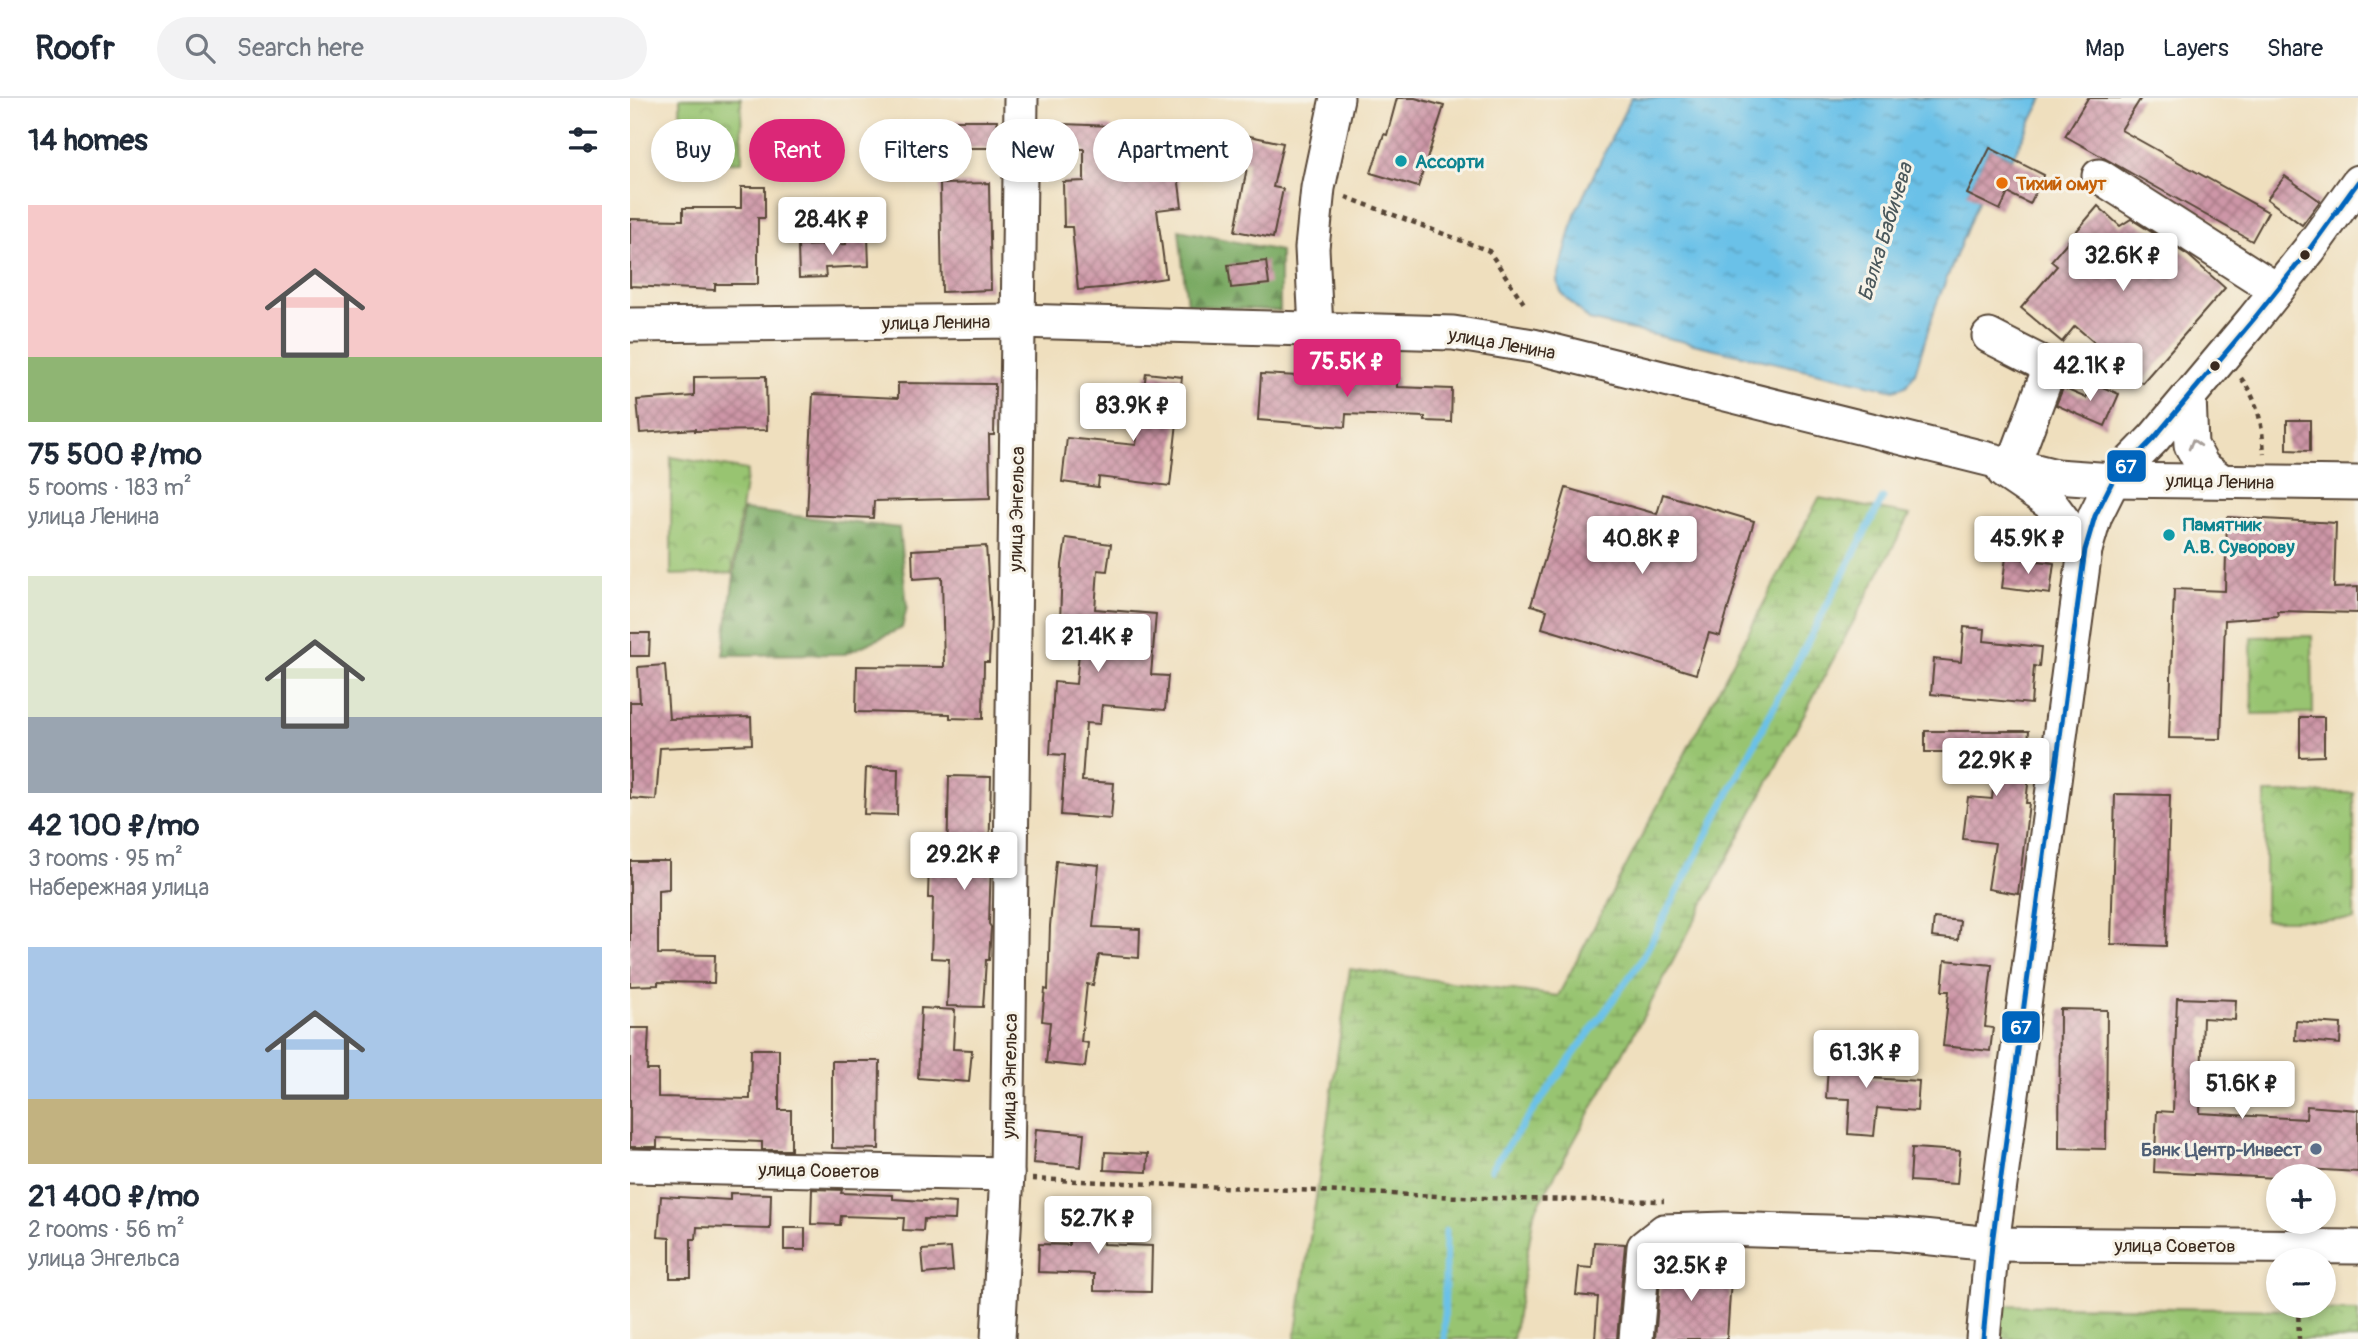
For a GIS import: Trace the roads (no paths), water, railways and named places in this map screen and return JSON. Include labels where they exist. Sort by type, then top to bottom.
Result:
[{"type":"street","name":"улица Энгельса","points":[[998,1339],[1007,1174],[1021,98]]},
{"type":"street","points":[[1316,329],[1312,248],[1318,188],[1337,98]]},
{"type":"street","points":[[2099,176],[2277,290]]},
{"type":"street","points":[[1983,1339],[1992,1244],[2085,550],[2095,516],[2113,480],[2154,438],[2277,290],[2358,182]]},
{"type":"street","name":"улица Ленина","points":[[630,325],[1018,321],[1454,333],[1533,346],[2056,477],[2358,483]]},
{"type":"street","points":[[1989,336],[2050,367],[2013,466]]},
{"type":"street","points":[[2189,396],[2191,445],[2203,467],[2222,481]]},
{"type":"street","points":[[1981,458],[2051,503],[2085,550]]},
{"type":"street","name":"улица Советов","points":[[630,1166],[1007,1174]]},
{"type":"street","name":"улица Советов","points":[[1636,1339],[1644,1247],[1664,1231],[1725,1229],[1892,1234],[1992,1244],[2358,1247]]},
{"type":"water","name":"Балка Бабичева","points":[[1631,98],[2043,98],[2012,159],[1990,148],[1968,193],[1979,199],[1936,305],[1915,373],[1906,386],[1894,390],[1589,320],[1562,294],[1557,281],[1576,211]]},
{"type":"waterway","points":[[1491,1169],[1641,961],[1883,498]]},
{"type":"waterway","points":[[1444,1339],[1446,1231]]},
{"type":"place","name":"Ассорти","points":[[1401,161]]},
{"type":"place","name":"Тихий омут","points":[[2002,183]]},
{"type":"place","name":"Памятник А.В. Суворову","points":[[2169,535]]},
{"type":"place","name":"Банк Центр-Инвест","points":[[2316,1149]]}]
